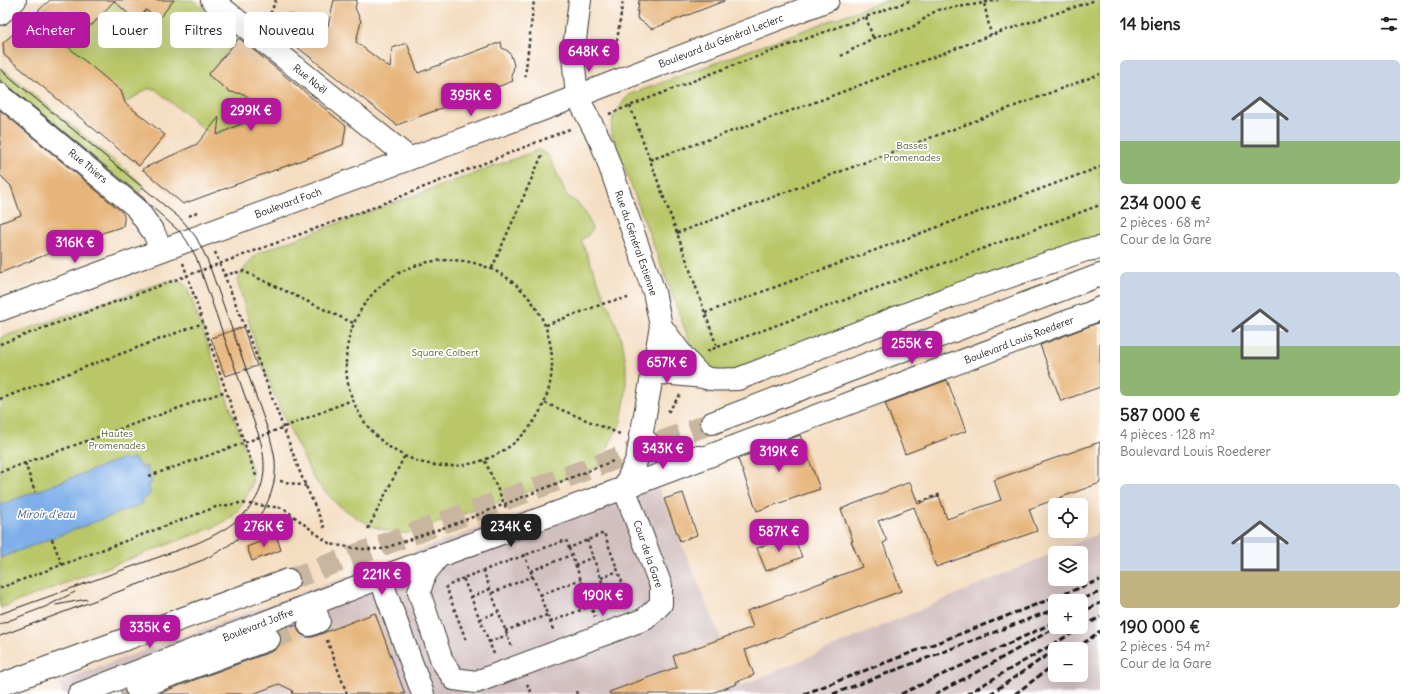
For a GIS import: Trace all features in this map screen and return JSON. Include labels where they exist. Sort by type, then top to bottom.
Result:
[{"type":"street","points":[[0,14],[14,0]]},
{"type":"street","name":"Rue Noël","points":[[212,0],[409,158]]},
{"type":"street","points":[[577,96],[573,56],[580,0]]},
{"type":"street","name":"Boulevard du Général Leclerc","points":[[577,96],[828,0]]},
{"type":"street","name":"Rue Thiers","points":[[0,94],[135,206],[154,233],[161,250]]},
{"type":"street","name":"Boulevard Foch","points":[[0,310],[577,96]]},
{"type":"street","name":"Rue du Général Estienne","points":[[577,96],[602,144],[654,292],[660,326],[637,459],[624,488]]},
{"type":"street","points":[[652,372],[697,374],[717,380],[738,379],[950,297],[1086,250],[1100,248]]},
{"type":"street","points":[[712,423],[1100,274]]},
{"type":"street","name":"Boulevard Louis Roederer","points":[[624,488],[1100,308]]},
{"type":"street","points":[[660,326],[697,374]]},
{"type":"street","points":[[642,428],[655,450],[678,457],[706,457]]},
{"type":"street","points":[[438,557],[624,488]]},
{"type":"street","name":"Cour de la Gare","points":[[438,557],[425,574],[419,592],[442,661],[454,679],[476,682],[645,619],[661,604],[661,586],[624,488]]},
{"type":"street","name":"Boulevard Joffre","points":[[79,694],[314,617],[385,576],[438,557]]},
{"type":"street","points":[[385,576],[385,591],[423,694]]},
{"type":"street","points":[[0,685],[288,580]]},
{"type":"street","points":[[133,689],[269,639]]},
{"type":"path","points":[[525,76],[534,0]]},
{"type":"path","points":[[617,41],[623,0]]},
{"type":"path","points":[[0,344],[369,209],[726,68],[912,0]]},
{"type":"path","points":[[984,3],[988,0]]},
{"type":"path","points":[[841,56],[873,38],[911,28],[937,10],[998,0]]},
{"type":"path","points":[[650,160],[820,100],[991,35],[1087,1],[1096,0]]},
{"type":"path","points":[[984,3],[991,35]]},
{"type":"path","points":[[866,17],[873,38]]},
{"type":"path","points":[[677,233],[1100,74]]},
{"type":"path","points":[[630,106],[717,347]]},
{"type":"path","points":[[492,268],[543,153]]},
{"type":"path","points":[[705,313],[1100,167]]},
{"type":"path","points":[[642,428],[666,415],[697,374],[702,352],[1100,205]]},
{"type":"path","points":[[215,250],[283,428],[324,529]]},
{"type":"path","points":[[438,260],[452,260],[466,261],[492,268],[515,282],[533,302],[546,325],[552,351],[552,378],[545,403],[530,428],[510,447],[485,460],[458,467],[429,465],[404,457],[381,442],[364,423],[352,400],[346,374],[346,348],[353,323],[367,299],[377,289],[387,280],[411,266],[438,260]]},
{"type":"path","points":[[183,263],[256,476]]},
{"type":"path","points":[[224,275],[243,270],[353,323]]},
{"type":"path","points":[[546,325],[608,302],[628,298]]},
{"type":"path","points":[[0,399],[203,323]]},
{"type":"path","points":[[0,472],[226,391]]},
{"type":"path","points":[[149,476],[244,443],[352,400]]},
{"type":"path","points":[[545,403],[615,432]]},
{"type":"path","points":[[368,529],[404,457]]},
{"type":"path","points":[[485,460],[509,514]]},
{"type":"path","points":[[0,588],[216,507],[240,503],[283,508],[330,544],[360,549],[382,549],[460,522],[615,460]]},
{"type":"path","points":[[25,463],[35,492]]},
{"type":"path","points":[[280,481],[306,486]]},
{"type":"path","points":[[920,502],[941,494]]},
{"type":"path","points":[[569,548],[604,533],[632,608]]},
{"type":"path","points":[[52,539],[62,565]]},
{"type":"path","points":[[466,640],[446,587],[483,570],[566,540],[596,621]]},
{"type":"path","points":[[587,540],[614,614]]},
{"type":"path","points":[[524,554],[555,637]]},
{"type":"path","points":[[531,571],[571,555]]},
{"type":"path","points":[[575,564],[593,557]]},
{"type":"path","points":[[483,570],[514,652]]},
{"type":"path","points":[[601,578],[618,571]]},
{"type":"path","points":[[492,593],[533,576]]},
{"type":"path","points":[[464,578],[496,659]]},
{"type":"path","points":[[540,595],[581,579]]},
{"type":"path","points":[[586,594],[604,587]]},
{"type":"path","points":[[607,595],[625,588]]},
{"type":"path","points":[[471,597],[490,589]]},
{"type":"path","points":[[550,622],[591,606]]},
{"type":"path","points":[[480,620],[498,612]]},
{"type":"path","points":[[505,631],[547,615]]},
{"type":"path","points":[[314,617],[346,694]]},
{"type":"path","points":[[489,642],[507,635]]},
{"type":"shaded area","points":[[649,466],[741,686],[1048,555],[1048,586],[1088,586],[1088,546],[1069,546],[1100,533],[1100,694],[63,694],[58,682]]},
{"type":"green space","points":[[117,0],[116,3],[126,12],[103,12],[104,4]]},
{"type":"green space","points":[[174,0],[193,0],[208,12],[170,12],[170,48],[231,48],[213,69],[248,97],[244,104],[245,121],[213,137],[155,89],[147,89],[127,102],[124,100],[122,93],[69,48],[90,48],[90,25],[98,19],[98,48],[162,48],[162,14]]},
{"type":"green space","name":"Basses Promenades","points":[[886,0],[1100,0],[1100,245],[720,376],[701,368],[692,348],[611,132],[613,117],[628,95]]},
{"type":"green space","points":[[2,68],[145,186],[136,197],[0,85],[0,70]]},
{"type":"green space","name":"Square Colbert","points":[[538,150],[549,156],[567,196],[577,202],[584,210],[592,230],[581,240],[616,324],[623,345],[626,364],[626,393],[621,422],[598,467],[409,533],[394,533],[375,527],[357,518],[337,504],[314,479],[285,420],[260,360],[237,280],[250,261],[260,252]]},
{"type":"green space","name":"Hautes Promenades","points":[[167,281],[181,282],[187,287],[253,471],[252,484],[242,505],[231,518],[214,527],[0,608],[0,338]]},
{"type":"water","name":"Miroir d'eau","points":[[124,458],[126,461],[134,458],[142,468],[146,466],[152,483],[147,485],[150,493],[146,498],[141,500],[142,504],[0,558],[0,505]]},
{"type":"building","points":[[50,0],[174,0],[162,15],[162,12],[148,12],[146,10],[145,12],[126,12],[114,1],[104,12],[98,12],[98,18],[92,25],[90,25],[90,12],[37,12]]},
{"type":"building","points":[[334,0],[357,0],[355,8],[361,21],[356,42],[390,68],[392,48],[407,43],[418,73],[501,42],[502,48],[508,51],[511,55],[514,65],[511,74],[513,81],[397,125],[298,48],[328,48],[328,26]]},
{"type":"building","points":[[639,0],[724,1],[652,29],[637,18]]},
{"type":"building","points":[[12,35],[12,48],[69,48],[121,91],[125,103],[165,135],[139,166],[4,55],[3,43]]},
{"type":"building","points":[[239,38],[244,42],[244,48],[251,48],[346,126],[343,145],[183,204],[142,169],[197,144],[219,117],[217,135],[266,112],[244,94],[230,92],[208,75],[231,48],[236,48],[236,42]]},
{"type":"building","points":[[0,110],[122,212],[124,216],[123,226],[93,236],[0,273],[0,223],[21,215],[11,186],[0,175]]},
{"type":"building","points":[[1100,322],[1100,387],[1061,401],[1040,345]]},
{"type":"building","points":[[243,327],[257,366],[225,376],[211,338]]},
{"type":"building","points":[[947,380],[966,431],[905,454],[885,403]]},
{"type":"building","points":[[800,435],[820,489],[757,511],[738,459]]},
{"type":"building","points":[[1100,442],[1100,483],[1059,498],[1048,498],[1048,502],[1029,509],[1037,531],[936,567],[914,507],[878,521],[887,541],[883,543],[901,591],[745,650],[754,675],[736,682],[737,684],[709,694],[610,694],[609,692],[677,667],[673,656],[753,627],[747,611],[862,567],[851,541],[853,541],[841,509],[910,482],[918,504],[939,496],[947,519],[1001,500],[994,480]]},
{"type":"building","points":[[683,493],[697,535],[680,541],[664,499]]},
{"type":"building","points":[[276,535],[281,550],[252,561],[247,547]]},
{"type":"building","points":[[793,535],[802,557],[766,571],[757,548]]},
{"type":"building","points":[[375,613],[405,694],[293,694],[292,690],[279,684],[253,694],[160,693],[273,651],[281,642],[281,635],[279,632],[297,625],[298,630],[302,635],[313,637]]},
{"type":"tunnel","points":[[288,580],[712,423]]},
{"type":"tunnel","points":[[269,639],[309,625]]},
{"type":"tunnel","points":[[120,694],[133,689]]},
{"type":"tram line","points":[[0,69],[182,220],[196,237],[207,259],[269,433],[275,460],[275,477],[265,508],[256,521],[244,533],[218,552],[203,560],[0,636]]},
{"type":"tram line","points":[[0,80],[151,206],[181,233],[187,241],[196,257],[259,436],[263,456],[264,474],[260,490],[252,504],[242,516],[213,536],[195,544],[0,614]]},
{"type":"tram line","points":[[0,624],[45,607],[75,592]]},
{"type":"tram line","points":[[56,605],[87,599]]},
{"type":"railway","points":[[804,694],[1100,580]]},
{"type":"railway","points":[[1088,596],[1100,592]]},
{"type":"railway","points":[[1088,609],[1100,603]]},
{"type":"railway","points":[[833,694],[1048,612]]},
{"type":"railway","points":[[967,694],[1100,617]]},
{"type":"railway","points":[[901,694],[1048,625]]},
{"type":"railway","points":[[1085,642],[1100,631]]},
{"type":"railway","points":[[935,694],[1048,632]]},
{"type":"railway","points":[[990,694],[1048,655]]},
{"type":"railway","points":[[1015,694],[1048,669]]}]
